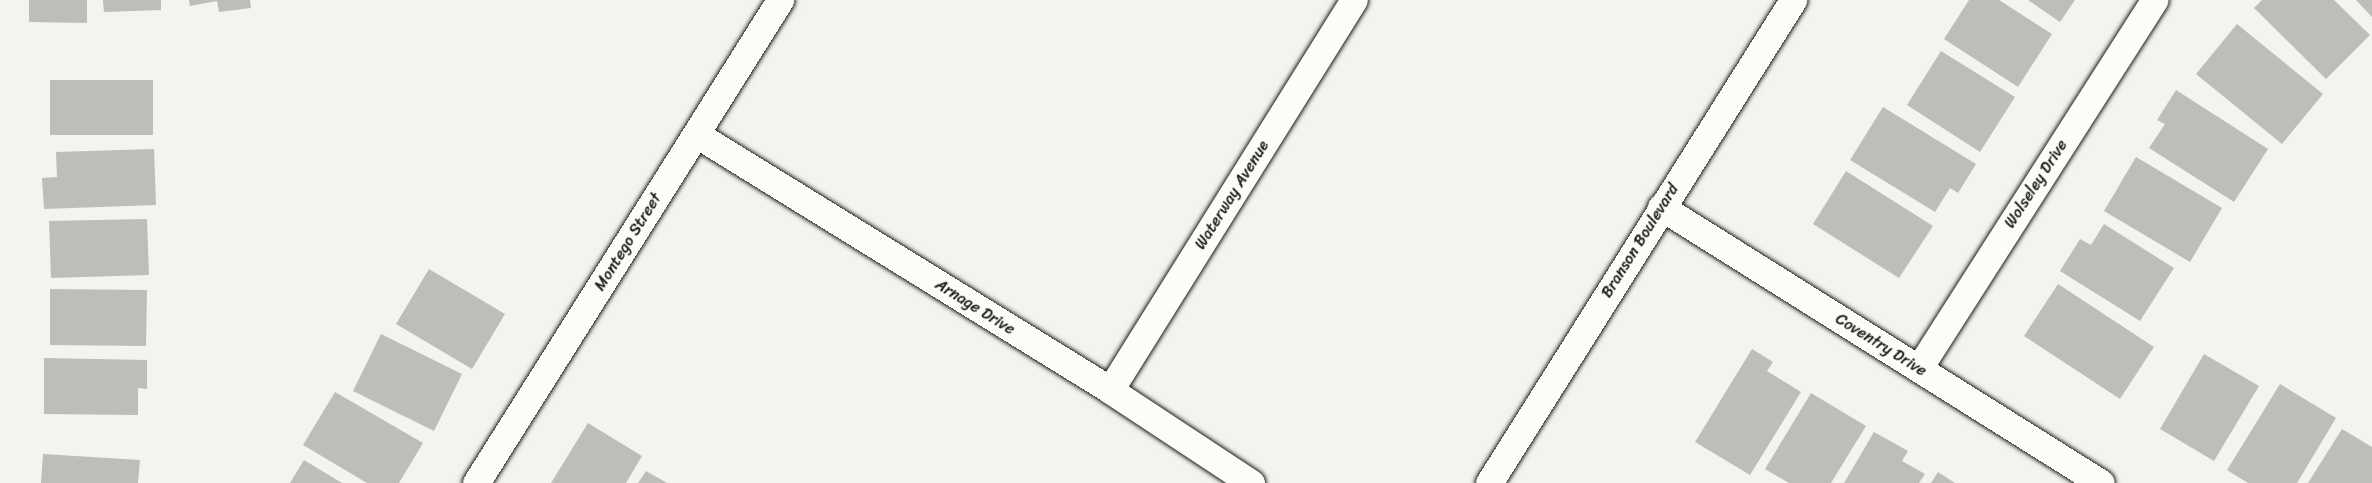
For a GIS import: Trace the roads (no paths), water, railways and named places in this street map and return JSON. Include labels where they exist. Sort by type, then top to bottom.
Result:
[{"type":"street","name":"Montego Street","points":[[476,483],[780,0]]},
{"type":"street","name":"Waterway Avenue","points":[[1110,390],[1354,0]]},
{"type":"street","name":"Branson Boulevard","points":[[1489,483],[1793,0]]},
{"type":"street","name":"Wolseley Drive","points":[[1919,369],[2154,0]]},
{"type":"street","name":"Arnage Drive","points":[[696,134],[1110,390],[1251,483]]},
{"type":"street","name":"Coventry Drive","points":[[1661,207],[2101,483]]}]
